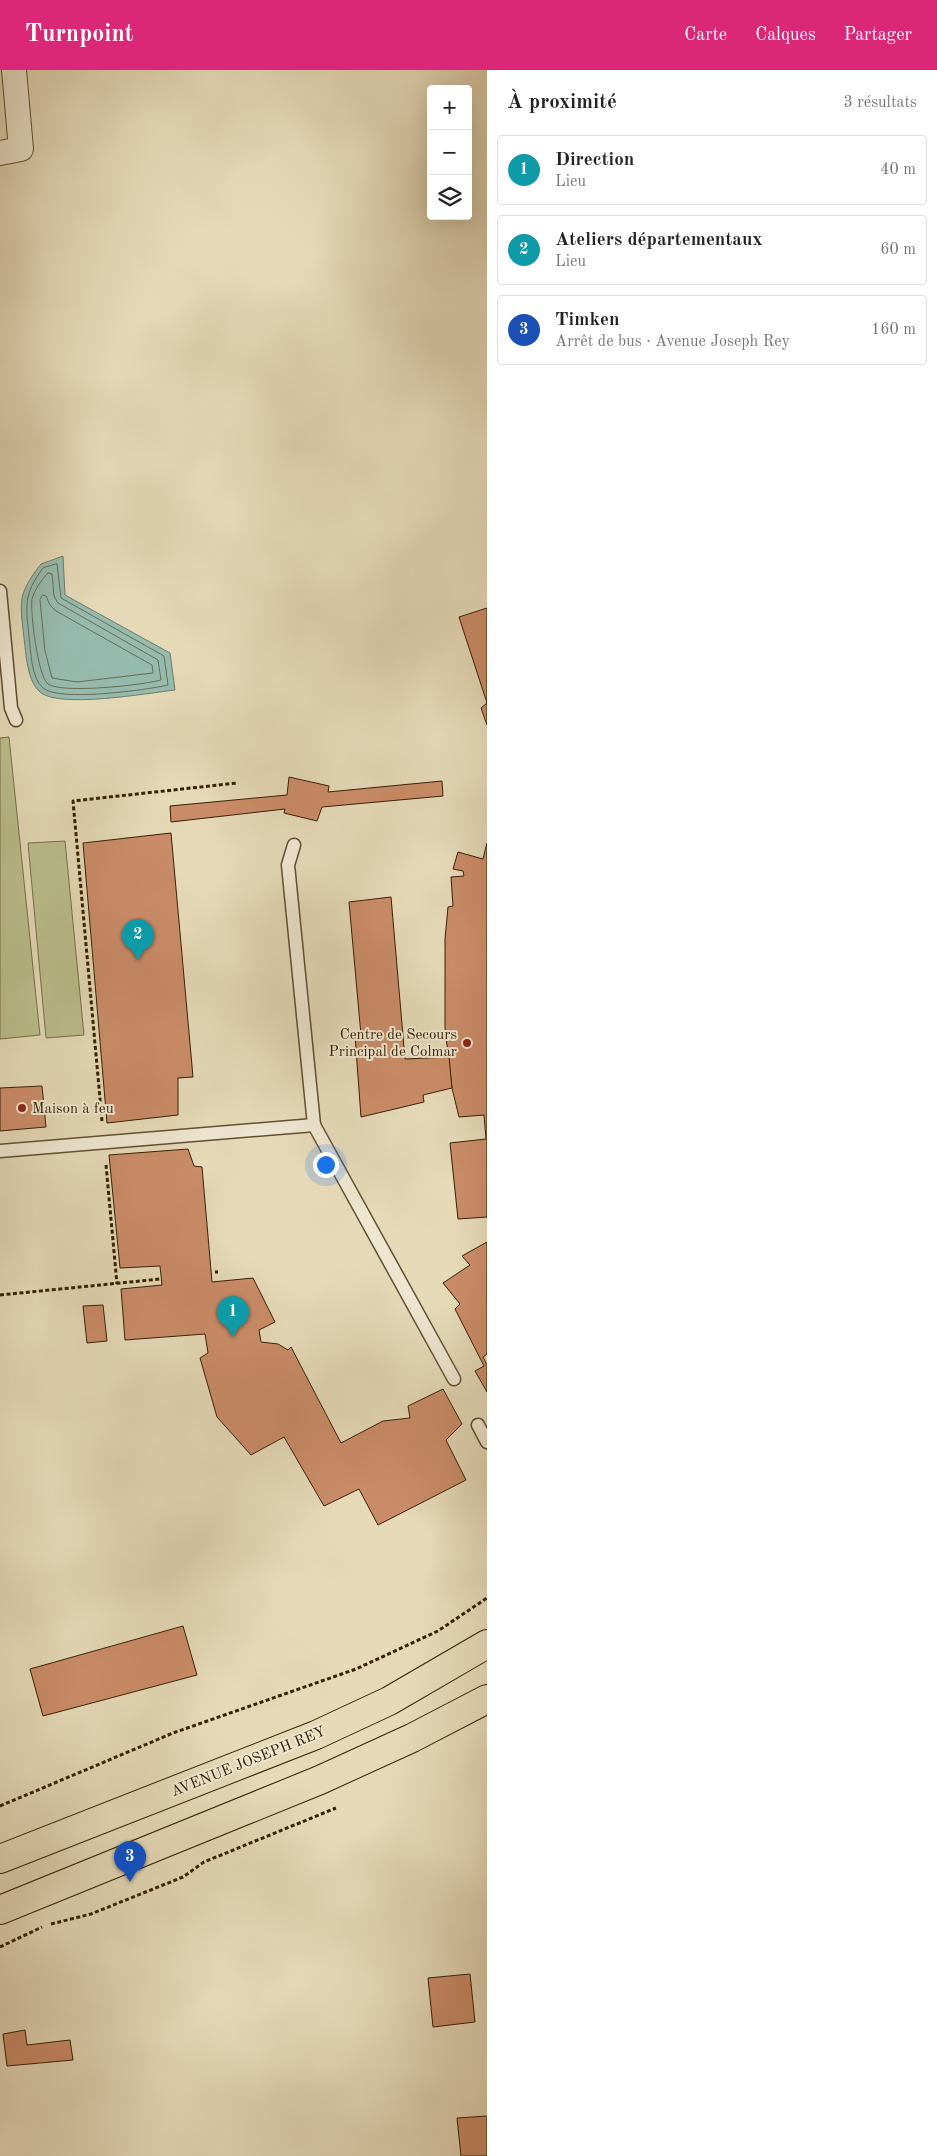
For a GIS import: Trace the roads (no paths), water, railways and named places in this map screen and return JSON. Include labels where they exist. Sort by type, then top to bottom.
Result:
[{"type":"main road","name":"AVENUE JOSEPH REY","points":[[0,1859],[316,1735],[389,1701],[487,1644]]},
{"type":"main road","points":[[0,1910],[320,1780],[412,1738],[487,1699]]},
{"type":"street","points":[[0,152],[21,149],[14,70]]},
{"type":"lane","points":[[0,591],[11,708],[16,720]]},
{"type":"lane","points":[[294,845],[288,865],[314,1126],[454,1379]]},
{"type":"lane","points":[[0,1151],[314,1126]]},
{"type":"lane","points":[[478,1425],[487,1442]]},
{"type":"water","points":[[63,556],[65,595],[170,653],[175,690],[84,700],[50,697],[40,692],[32,681],[27,659],[21,606],[22,599],[28,583],[41,564]]},
{"type":"place","name":"Ateliers départementaux","points":[[138,960]]},
{"type":"place","name":"Centre de Secours Principal de Colmar","points":[[467,1043]]},
{"type":"place","name":"Maison à feu","points":[[22,1108]]},
{"type":"place","name":"Direction","points":[[233,1337]]},
{"type":"place","name":"Timken","points":[[130,1882]]}]
